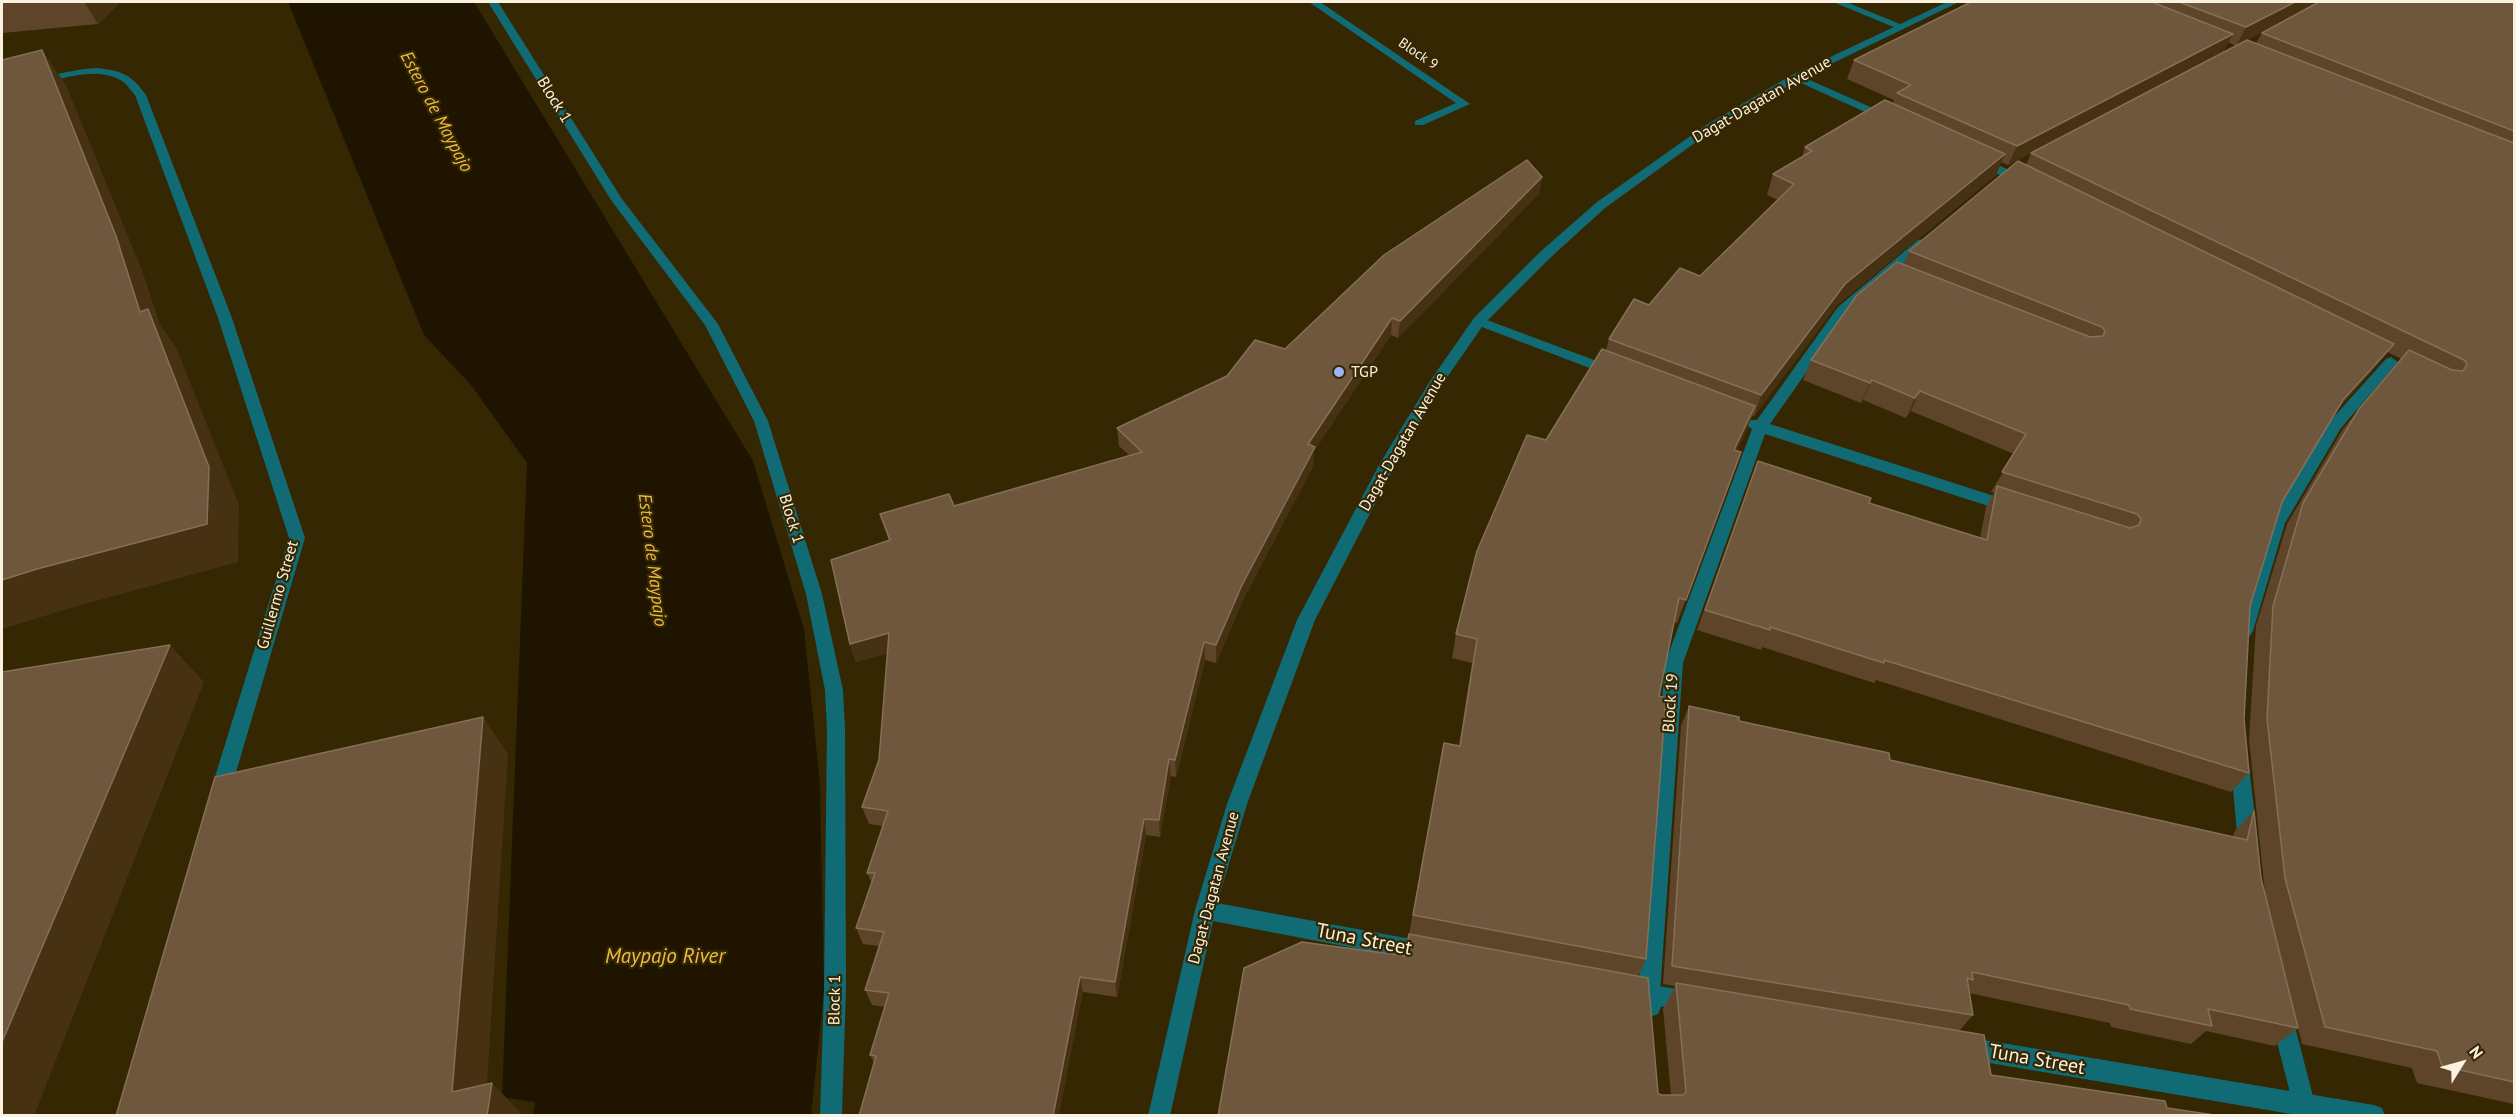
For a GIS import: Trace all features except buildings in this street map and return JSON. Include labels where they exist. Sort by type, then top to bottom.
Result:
[{"type":"street","name":"Block 1","points":[[493,2],[618,200],[711,324],[761,421],[814,594],[834,690],[836,729],[834,830],[836,988],[831,1116]]},
{"type":"street","name":"Block 9","points":[[1314,2],[1464,104],[1419,123]]},
{"type":"street","points":[[1838,2],[1900,26]]},
{"type":"street","name":"Dagat-Dagatan Avenue","points":[[1159,1116],[1206,910],[1237,804],[1306,620],[1387,465],[1435,384],[1479,321],[1545,255],[1601,205],[1710,127],[1796,77],[1954,2]]},
{"type":"street","name":"Guillermo Street","points":[[2,93],[78,72],[99,70],[125,78],[140,95],[225,318],[297,538],[214,810]]},
{"type":"street","points":[[1796,77],[1905,127]]},
{"type":"street","points":[[1966,154],[2040,189]]},
{"type":"street","name":"Block 19","points":[[1652,1028],[1649,994],[1674,663],[1760,427],[1843,310],[1892,275],[1930,237]]},
{"type":"street","points":[[1479,321],[1630,378]]},
{"type":"street","points":[[2243,649],[2245,626],[2277,523],[2335,425],[2391,361]]},
{"type":"street","points":[[1738,419],[2028,512]]},
{"type":"street","points":[[2238,739],[2250,863]]},
{"type":"street","name":"Tuna Street","points":[[1206,910],[1451,957]]},
{"type":"street","points":[[1614,988],[1707,1004]]},
{"type":"street","points":[[2278,1001],[2305,1110]]},
{"type":"street","name":"Tuna Street","points":[[1941,1044],[2305,1110],[2374,1116]]},
{"type":"water","name":"Maypajo River","points":[[288,2],[474,2],[753,461],[804,629],[820,784],[824,991],[811,1115],[533,1115],[535,1102],[502,1097],[527,463],[471,385],[424,335]]},
{"type":"place","name":"TGP","points":[[1339,372]]},
{"type":"water label","name":"Estero de Maypajo","points":[[436,112]]},
{"type":"water label","name":"Estero de Maypajo","points":[[652,560]]}]
